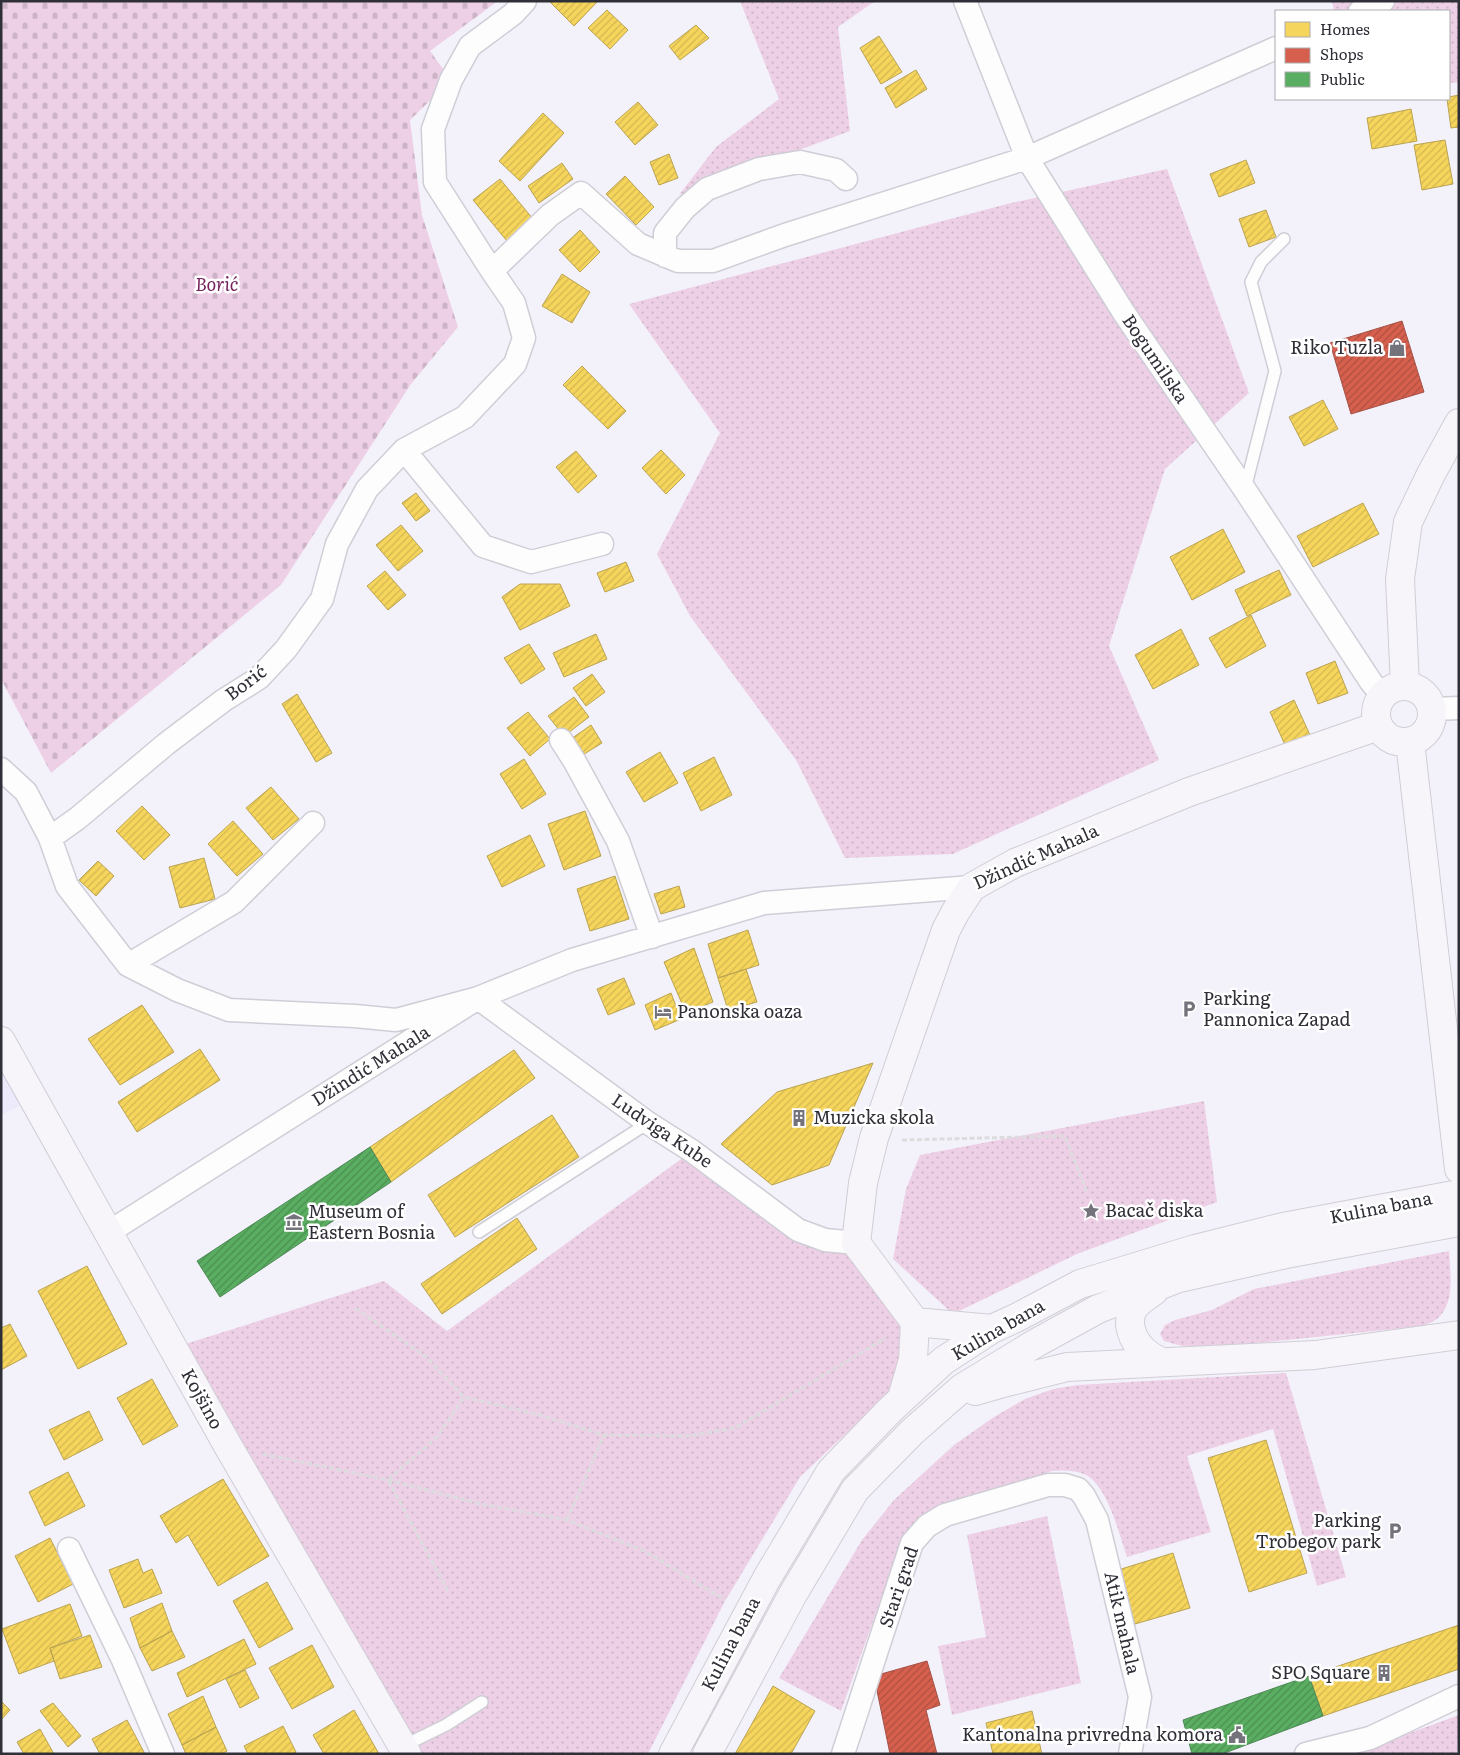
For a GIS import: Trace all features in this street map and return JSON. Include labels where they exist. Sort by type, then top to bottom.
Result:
[{"type":"street","name":"Borić","points":[[50,838],[78,818],[166,744],[224,700],[259,678],[286,649],[322,599],[338,544],[367,489],[404,450],[465,417],[515,364],[524,338],[514,303],[436,182],[433,129],[451,80],[470,46],[513,14],[526,1]]},
{"type":"street","name":"Bogumilska","points":[[965,1],[1027,158],[1124,313],[1245,490],[1371,682],[1394,690]]},
{"type":"street","points":[[1362,10],[1383,1]]},
{"type":"street","points":[[492,271],[550,215],[581,193],[638,244],[678,261],[713,260],[785,235],[1027,158],[1275,48]]},
{"type":"street","points":[[665,256],[665,233],[685,208],[707,189],[759,169],[800,162],[836,170],[846,179]]},
{"type":"street","points":[[1394,690],[1400,579],[1408,522],[1431,474],[1459,423]]},
{"type":"street","points":[[404,450],[483,546],[531,562],[602,544]]},
{"type":"street","points":[[1416,688],[1424,693],[1429,700],[1446,709],[1432,719],[1429,728],[1423,736],[1415,741],[1396,742],[1387,737],[1378,726],[1376,712],[1378,703],[1394,690],[1416,688]]},
{"type":"street","name":"Džindić Mahala","points":[[109,1232],[478,998],[572,960],[652,938],[764,903],[972,887],[1016,862],[1189,792],[1378,726]]},
{"type":"street","points":[[561,740],[618,841],[652,938]]},
{"type":"street","points":[[1410,742],[1457,1157]]},
{"type":"street","points":[[1,769],[26,792],[50,838],[67,886],[128,965],[178,990],[229,1010],[355,1016],[396,1020],[478,998]]},
{"type":"street","points":[[128,965],[234,902],[313,823]]},
{"type":"street","points":[[901,1400],[913,1360],[915,1322],[856,1243],[864,1183],[874,1138],[946,930],[972,887]]},
{"type":"street","name":"Ludviga Kube","points":[[478,998],[648,1123],[692,1150],[798,1230],[824,1240],[856,1243]]},
{"type":"street","name":"Kojšino","points":[[1,1041],[228,1446],[405,1750]]},
{"type":"street","name":"Kulina bana","points":[[673,1754],[767,1578],[831,1471],[901,1400],[943,1361],[992,1329],[1080,1284],[1195,1249],[1283,1227],[1459,1194]]},
{"type":"street","name":"Kulina bana","points":[[707,1754],[793,1594],[855,1490],[912,1432],[962,1388],[1036,1343],[1098,1309],[1179,1278],[1286,1254],[1459,1222]]},
{"type":"street","points":[[1162,1362],[1151,1357],[1139,1347],[1132,1334],[1130,1319],[1132,1310],[1140,1302],[1153,1292],[1179,1278]]},
{"type":"street","points":[[915,1322],[992,1329]]},
{"type":"street","points":[[948,1400],[1003,1383],[1066,1367],[1315,1356],[1459,1335]]},
{"type":"street","name":"Stari grad","points":[[843,1754],[912,1543],[927,1526],[946,1515],[1048,1486],[1065,1485],[1078,1489],[1084,1496]]},
{"type":"street","name":"Atik mahala","points":[[1084,1496],[1097,1520],[1140,1697],[1130,1754]]},
{"type":"street","points":[[69,1549],[123,1660],[163,1754]]},
{"type":"street","points":[[1306,1754],[1370,1738],[1459,1696]]},
{"type":"lane","points":[[1245,490],[1275,371],[1251,282],[1262,262],[1284,239]]},
{"type":"lane","points":[[479,1232],[648,1123]]},
{"type":"lane","points":[[405,1750],[482,1702]]},
{"type":"path","points":[[874,1138],[908,1140],[1065,1136],[1087,1193]]},
{"type":"path","points":[[355,1308],[426,1356],[464,1397],[540,1415],[604,1435],[688,1436],[735,1428],[915,1322]]},
{"type":"path","points":[[388,1480],[437,1437],[464,1397]]},
{"type":"path","points":[[567,1520],[604,1435]]},
{"type":"path","points":[[228,1446],[388,1480],[480,1504],[567,1520],[645,1551],[726,1601]]},
{"type":"path","points":[[388,1480],[448,1591]]},
{"type":"shaded area","points":[[1,1062],[22,1105],[1,1115]]},
{"type":"green space","name":"Borić","points":[[1,1],[498,1],[430,51],[451,80],[410,120],[422,215],[458,327],[411,384],[281,585],[51,773],[1,679]]},
{"type":"green space","points":[[740,1],[875,1],[838,27],[850,131],[679,195],[716,147],[779,99]]},
{"type":"green space","points":[[1332,1],[1459,1],[1459,82],[1450,83],[1450,10],[1334,10]]},
{"type":"green space","points":[[1167,169],[1249,393],[1165,469],[1109,646],[1159,760],[953,854],[845,858],[796,760],[690,616],[657,554],[720,433],[629,304],[1007,204]]},
{"type":"green space","points":[[1204,1101],[1217,1202],[1077,1254],[953,1314],[893,1259],[906,1189],[920,1155]]},
{"type":"green space","points":[[692,1151],[798,1230],[856,1243],[915,1322],[910,1373],[800,1477],[725,1601],[648,1754],[407,1754],[173,1348],[384,1281],[447,1331]]},
{"type":"green space","points":[[1449,1251],[1451,1278],[1447,1305],[1437,1319],[1423,1326],[1218,1347],[1182,1346],[1164,1341],[1160,1334],[1165,1325],[1175,1320],[1212,1310],[1254,1289]]},
{"type":"green space","points":[[1286,1373],[1346,1577],[1317,1586],[1273,1429],[1187,1456],[1211,1532],[1127,1557],[1107,1500],[1094,1481],[1082,1473],[1060,1470],[1052,1471],[954,1503],[901,1543],[841,1711],[779,1678],[862,1540],[894,1500],[954,1445],[994,1417],[1025,1399],[1053,1389],[1078,1385]]},
{"type":"green space","points":[[1047,1516],[1081,1683],[952,1715],[938,1646],[986,1637],[967,1535]]},
{"type":"green space","points":[[1459,1715],[1457,1754],[1352,1754]]},
{"type":"building: Homes","points":[[549,1],[598,1],[574,26]]},
{"type":"building: Homes","points":[[607,10],[628,30],[610,49],[588,28]]},
{"type":"building: Homes","points":[[696,25],[709,38],[680,60],[669,46]]},
{"type":"building: Homes","points":[[879,36],[902,72],[881,84],[860,48]]},
{"type":"building: Homes","points":[[916,70],[927,89],[896,108],[885,88]]},
{"type":"building: Homes","points":[[1459,95],[1459,127],[1451,128],[1447,100],[1450,100],[1450,97]]},
{"type":"building: Homes","points":[[638,102],[658,125],[635,145],[615,122]]},
{"type":"building: Homes","points":[[1411,109],[1417,141],[1372,149],[1367,118]]},
{"type":"building: Homes","points":[[543,113],[564,133],[520,181],[499,161]]},
{"type":"building: Homes","points":[[1445,140],[1453,184],[1422,190],[1414,145]]},
{"type":"building: Homes","points":[[669,154],[678,178],[659,185],[650,162]]},
{"type":"building: Homes","points":[[1246,160],[1255,183],[1219,197],[1210,174]]},
{"type":"building: Homes","points":[[562,163],[573,179],[539,203],[528,186]]},
{"type":"building: Homes","points":[[625,176],[654,207],[636,225],[606,194]]},
{"type":"building: Homes","points":[[500,179],[533,219],[507,241],[473,200]]},
{"type":"building: Homes","points":[[1266,210],[1276,237],[1249,247],[1239,219]]},
{"type":"building: Homes","points":[[580,230],[600,252],[580,272],[559,250]]},
{"type":"building: Homes","points":[[562,274],[590,292],[572,323],[542,306]]},
{"type":"building: Homes","points":[[582,366],[626,411],[608,429],[563,385]]},
{"type":"building: Homes","points":[[1323,400],[1338,429],[1304,446],[1289,417]]},
{"type":"building: Homes","points":[[661,450],[685,475],[666,494],[642,468]]},
{"type":"building: Homes","points":[[576,451],[597,476],[578,493],[556,467]]},
{"type":"building: Homes","points":[[416,493],[430,511],[416,521],[402,503]]},
{"type":"building: Homes","points":[[1363,503],[1379,534],[1313,567],[1297,536]]},
{"type":"building: Homes","points":[[401,525],[423,551],[398,571],[376,545]]},
{"type":"building: Homes","points":[[1223,529],[1245,572],[1192,600],[1170,557]]},
{"type":"building: Homes","points":[[626,562],[634,581],[605,592],[597,573]]},
{"type":"building: Homes","points":[[1279,570],[1291,595],[1247,616],[1235,590]]},
{"type":"building: Homes","points":[[385,571],[406,595],[388,610],[367,586]]},
{"type":"building: Homes","points":[[520,584],[560,584],[570,606],[520,630],[502,597]]},
{"type":"building: Homes","points":[[1251,615],[1266,646],[1226,668],[1209,638]]},
{"type":"building: Homes","points":[[1181,629],[1199,665],[1153,689],[1135,655]]},
{"type":"building: Homes","points":[[596,634],[607,659],[564,677],[553,653]]},
{"type":"building: Homes","points":[[529,644],[545,669],[521,684],[504,658]]},
{"type":"building: Homes","points":[[1335,661],[1348,693],[1318,704],[1306,673]]},
{"type":"building: Homes","points":[[592,674],[605,692],[586,706],[573,688]]},
{"type":"building: Homes","points":[[297,694],[332,753],[316,762],[282,704]]},
{"type":"building: Homes","points":[[574,697],[589,717],[564,736],[548,716]]},
{"type":"building: Homes","points":[[1294,700],[1310,735],[1286,747],[1270,712]]},
{"type":"building: Homes","points":[[528,712],[550,739],[530,756],[507,728]]},
{"type":"building: Homes","points":[[591,725],[602,743],[581,756],[571,739]]},
{"type":"building: Homes","points":[[660,752],[678,783],[644,802],[626,772]]},
{"type":"building: Homes","points":[[714,757],[732,795],[701,811],[683,773]]},
{"type":"building: Homes","points":[[524,759],[546,794],[522,809],[500,774]]},
{"type":"building: Homes","points":[[271,787],[299,819],[273,840],[246,808]]},
{"type":"building: Homes","points":[[142,806],[170,835],[144,860],[116,831]]},
{"type":"building: Homes","points":[[585,811],[601,856],[564,870],[548,824]]},
{"type":"building: Homes","points":[[233,821],[263,854],[237,876],[208,844]]},
{"type":"building: Homes","points":[[530,835],[545,866],[502,887],[487,856]]},
{"type":"building: Homes","points":[[204,858],[215,899],[180,908],[169,867]]},
{"type":"building: Homes","points":[[98,861],[114,876],[96,896],[79,880]]},
{"type":"building: Homes","points":[[615,876],[629,919],[590,931],[577,889]]},
{"type":"building: Homes","points":[[679,886],[685,907],[661,914],[654,894]]},
{"type":"building: Homes","points":[[748,930],[759,965],[718,978],[708,944]]},
{"type":"building: Homes","points":[[694,948],[713,1002],[686,1013],[664,962]]},
{"type":"building: Homes","points":[[746,969],[757,1002],[728,1010],[718,978]]},
{"type":"building: Homes","points":[[624,978],[635,1004],[608,1015],[597,989]]},
{"type":"building: Homes","name":"Panonska oaza","points":[[671,993],[681,1019],[655,1030],[645,1005]]},
{"type":"building: Homes","points":[[142,1005],[174,1052],[120,1085],[88,1039]]},
{"type":"building: Homes","points":[[200,1049],[220,1080],[137,1132],[118,1102]]},
{"type":"building: Homes","points":[[514,1050],[535,1078],[391,1182],[370,1147]]},
{"type":"building: Homes","name":"Muzicka skola","points":[[873,1063],[829,1165],[772,1185],[721,1144],[777,1092]]},
{"type":"building: Homes","points":[[552,1115],[579,1157],[455,1237],[428,1195]]},
{"type":"building: Homes","points":[[517,1218],[537,1249],[442,1314],[421,1284]]},
{"type":"building: Homes","points":[[87,1266],[127,1344],[78,1369],[38,1291]]},
{"type":"building: Homes","points":[[10,1324],[27,1356],[1,1370],[1,1328]]},
{"type":"building: Homes","points":[[152,1379],[178,1426],[143,1445],[117,1398]]},
{"type":"building: Homes","points":[[89,1411],[103,1440],[64,1460],[49,1430]]},
{"type":"building: Homes","points":[[1266,1440],[1307,1573],[1249,1592],[1208,1458]]},
{"type":"building: Homes","points":[[68,1472],[85,1506],[45,1526],[29,1492]]},
{"type":"building: Homes","points":[[223,1479],[269,1556],[218,1586],[188,1535],[176,1543],[160,1516]]},
{"type":"building: Homes","points":[[50,1538],[73,1584],[38,1602],[15,1556]]},
{"type":"building: Homes","points":[[1173,1553],[1190,1608],[1135,1624],[1118,1570]]},
{"type":"building: Homes","points":[[138,1559],[143,1573],[152,1569],[162,1593],[124,1608],[109,1570]]},
{"type":"building: Homes","points":[[267,1582],[293,1629],[259,1648],[233,1601]]},
{"type":"building: Homes","points":[[162,1603],[172,1631],[140,1648],[130,1618]]},
{"type":"building: Homes","points":[[70,1604],[82,1636],[50,1648],[54,1661],[19,1674],[2,1629]]},
{"type":"building: Homes","name":"SPO Square","points":[[1459,1625],[1459,1669],[1323,1716],[1309,1676]]},
{"type":"building: Homes","points":[[172,1631],[185,1657],[152,1671],[140,1648]]},
{"type":"building: Homes","points":[[90,1635],[102,1667],[60,1679],[50,1648]]},
{"type":"building: Homes","points":[[244,1639],[256,1664],[187,1697],[177,1673]]},
{"type":"building: Homes","points":[[312,1645],[334,1687],[292,1709],[269,1668]]},
{"type":"building: Homes","points":[[245,1670],[259,1698],[240,1708],[226,1679]]},
{"type":"building: Homes","points":[[773,1686],[815,1711],[791,1754],[735,1754]]},
{"type":"building: Homes","points":[[203,1696],[216,1727],[182,1745],[168,1714]]},
{"type":"building: Homes","points":[[1,1701],[10,1710],[1,1720]]},
{"type":"building: Homes","points":[[53,1703],[81,1736],[68,1747],[40,1711]]},
{"type":"building: Homes","points":[[354,1710],[379,1754],[324,1754],[313,1735]]},
{"type":"building: Homes","points":[[1032,1711],[1042,1754],[993,1754],[986,1723]]},
{"type":"building: Homes","points":[[127,1720],[145,1754],[100,1754],[92,1739]]},
{"type":"building: Homes","points":[[283,1726],[296,1752],[292,1754],[248,1754],[244,1746]]},
{"type":"building: Homes","points":[[216,1727],[227,1751],[221,1754],[186,1754],[182,1745]]},
{"type":"building: Homes","points":[[40,1729],[54,1754],[24,1754],[17,1742]]},
{"type":"building: Shops","points":[[1402,321],[1424,392],[1351,414],[1330,343]]},
{"type":"building: Shops","points":[[927,1661],[940,1705],[926,1710],[937,1754],[890,1754],[874,1676]]},
{"type":"building: Public","name":"Museum of Eastern Bosnia","points":[[370,1147],[391,1182],[220,1297],[197,1261]]},
{"type":"building: Public","points":[[1309,1676],[1323,1716],[1222,1754],[1192,1754],[1183,1720]]},
{"type":"place","name":"Riko Tuzla","points":[[1397,348]]},
{"type":"place","name":"Parking Pannonica Zapad","points":[[1189,1009]]},
{"type":"place","name":"Panonska oaza","points":[[663,1012]]},
{"type":"place","name":"Muzicka skola","points":[[799,1118]]},
{"type":"place","name":"Bacač diska","points":[[1091,1211]]},
{"type":"place","name":"Museum of Eastern Bosnia","points":[[294,1222]]},
{"type":"place","name":"Parking Trobegov park","points":[[1395,1531]]},
{"type":"place","name":"SPO Square","points":[[1384,1673]]},
{"type":"place","name":"Kantonalna privredna komora","points":[[1237,1735]]}]
